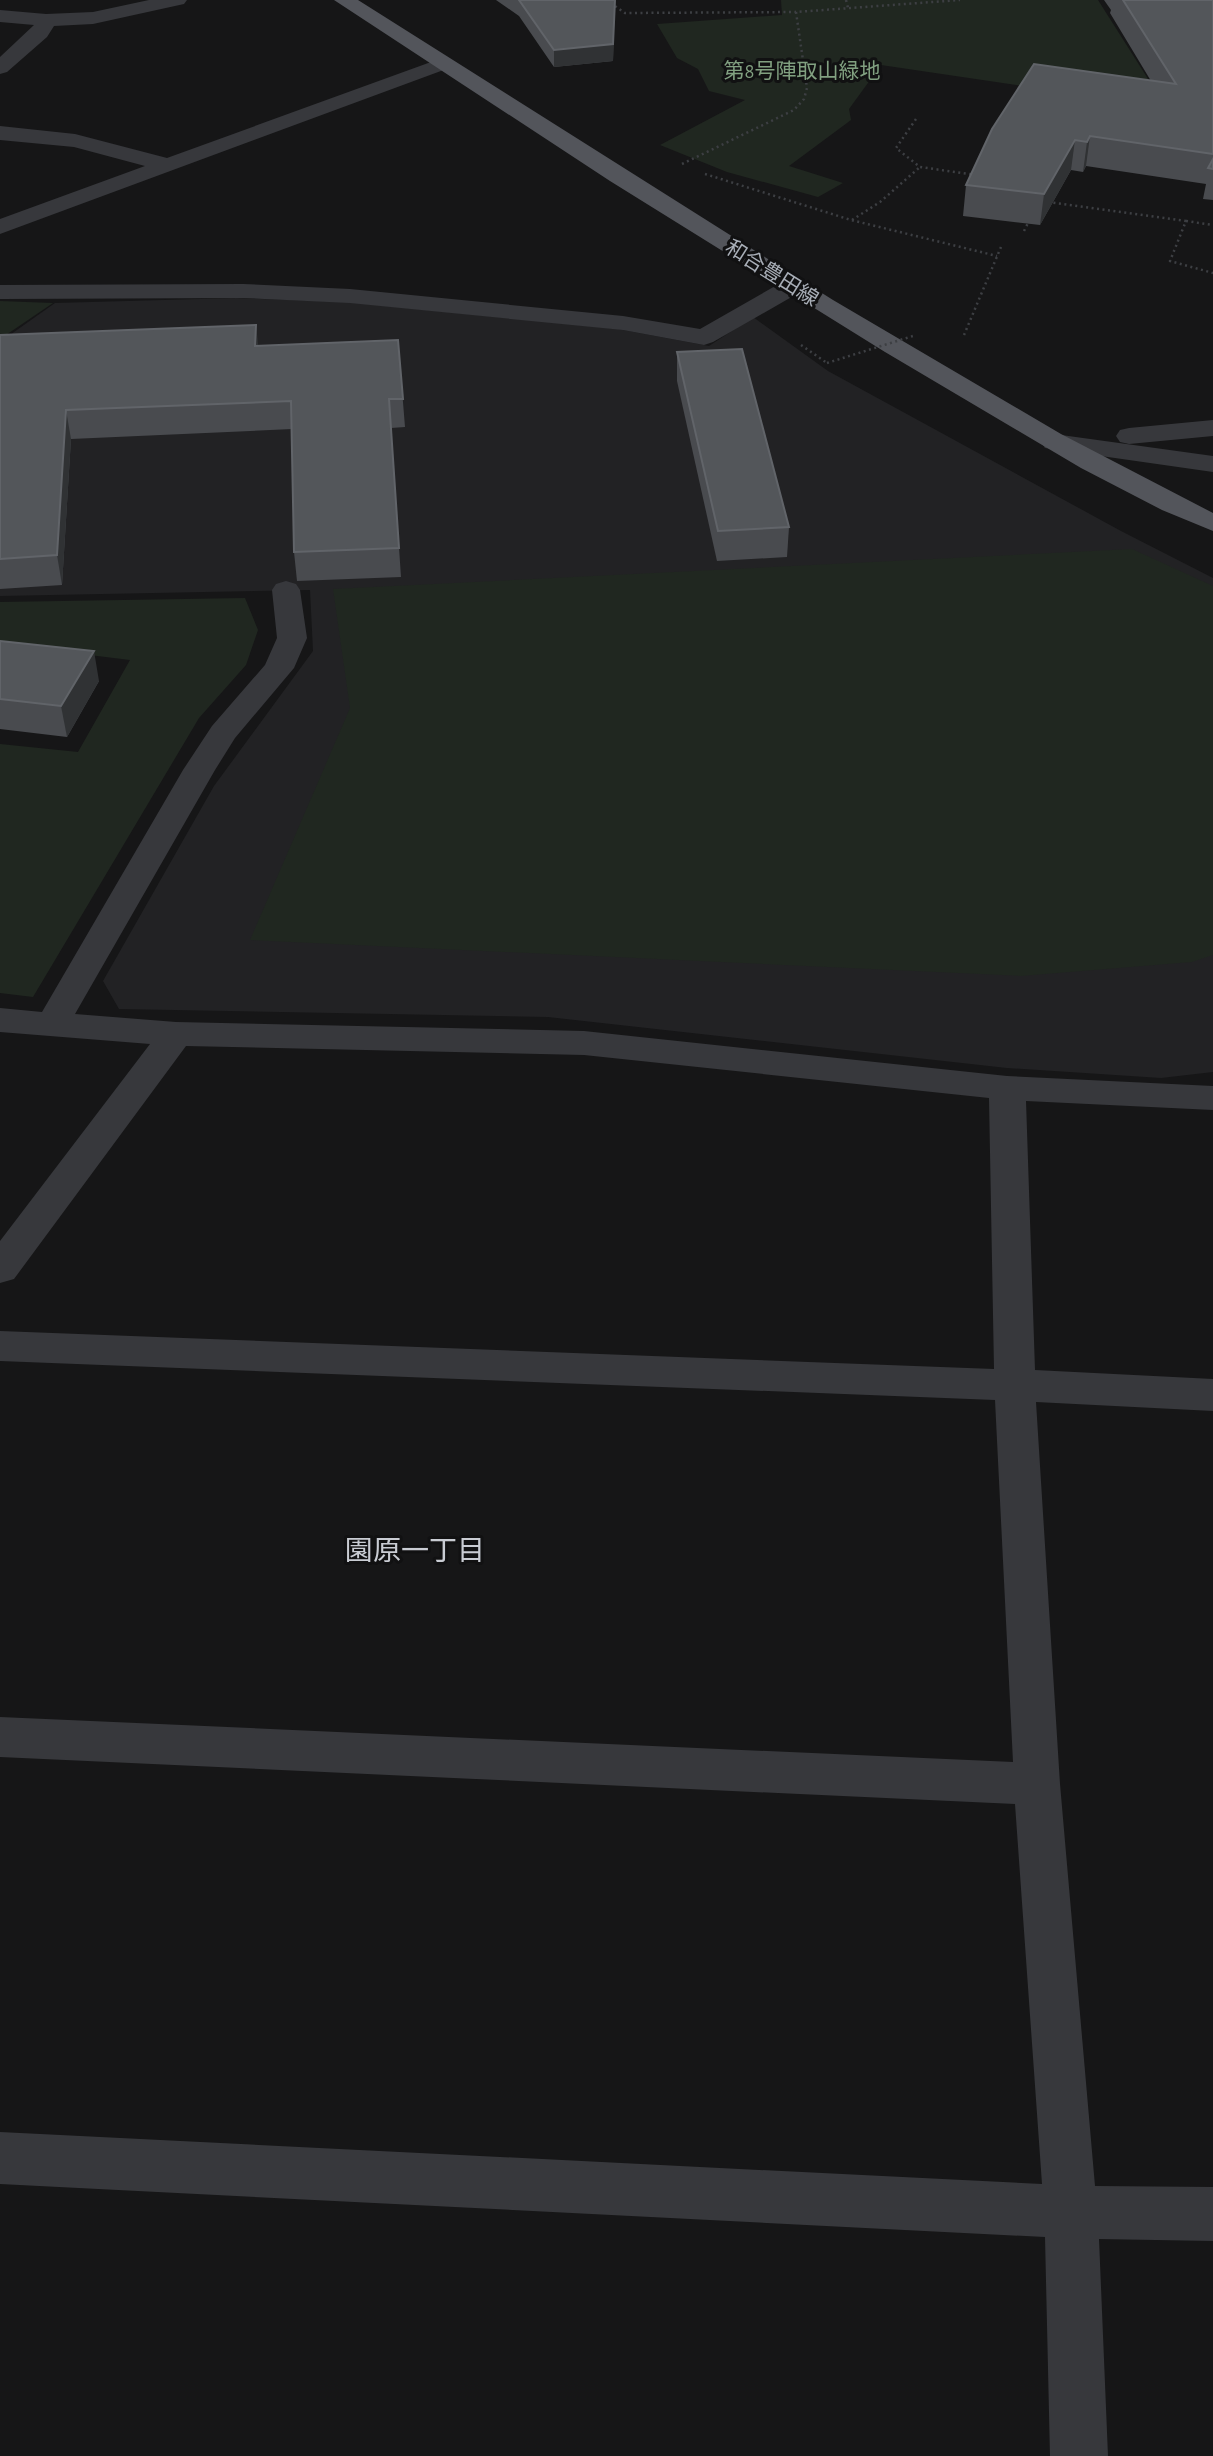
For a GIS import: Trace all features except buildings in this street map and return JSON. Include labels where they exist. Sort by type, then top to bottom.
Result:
[{"type":"main road","name":"和合豊田線","points":[[344,0],[793,286],[1054,442],[1166,503],[1213,523]]},
{"type":"street","points":[[0,16],[46,20],[93,18],[177,0]]},
{"type":"street","points":[[0,68],[40,33],[46,20]]},
{"type":"street","points":[[0,227],[164,164],[442,64]]},
{"type":"street","points":[[0,133],[75,141],[164,164]]},
{"type":"street","points":[[0,292],[243,290],[350,296],[623,323],[704,337],[793,286]]},
{"type":"street","points":[[1054,442],[1213,428]]},
{"type":"street","points":[[1054,442],[1213,464]]},
{"type":"street","points":[[51,1026],[223,733],[279,668],[292,638],[286,590]]},
{"type":"street","points":[[0,1020],[176,1034],[584,1043],[1007,1088],[1213,1098]]},
{"type":"street","points":[[0,1269],[176,1034]]},
{"type":"street","points":[[1007,1088],[1015,1385],[1037,1784],[1071,2212],[1079,2456]]},
{"type":"street","points":[[0,1346],[1213,1395]]},
{"type":"street","points":[[0,1737],[1037,1784]]},
{"type":"street","points":[[0,2158],[1071,2212],[1213,2214]]},
{"type":"path","points":[[607,0],[625,13],[796,12],[960,0]]},
{"type":"path","points":[[846,0],[848,8]]},
{"type":"path","points":[[677,166],[794,110],[804,99],[807,88],[796,12]]},
{"type":"path","points":[[916,119],[896,148],[920,167],[985,177]]},
{"type":"path","points":[[851,220],[880,202],[920,167]]},
{"type":"path","points":[[697,174],[708,175],[851,220],[997,256]]},
{"type":"path","points":[[1040,201],[1213,225]]},
{"type":"path","points":[[1024,231],[1035,211]]},
{"type":"path","points":[[1185,221],[1170,261],[1213,273]]},
{"type":"path","points":[[966,328],[1001,247]]},
{"type":"path","points":[[827,363],[916,335]]},
{"type":"shaded area","points":[[236,298],[347,302],[618,329],[709,346],[753,317],[828,371],[1121,531],[1213,578],[1213,1072],[1161,1078],[1007,1068],[548,1017],[119,1009],[103,981],[214,786],[313,651],[310,590],[0,596],[0,342],[55,303]]},
{"type":"green space","name":"第8号陣取山緑地","points":[[781,0],[1098,0],[1150,82],[1213,114],[881,65],[849,109],[851,120],[789,166],[843,183],[818,197],[727,172],[660,145],[745,100],[709,91],[698,69],[677,58],[657,24],[782,15]]},
{"type":"green space","points":[[0,301],[53,303],[0,339]]},
{"type":"green space","points":[[1132,549],[1213,586],[1213,955],[1192,962],[1021,976],[250,940],[350,708],[333,589]]},
{"type":"green space","points":[[245,598],[258,630],[246,665],[199,718],[33,997],[0,993],[0,744],[78,752],[130,660],[0,644],[0,602]]},
{"type":"district","name":"園原一丁目","points":[[415,1550]]}]
